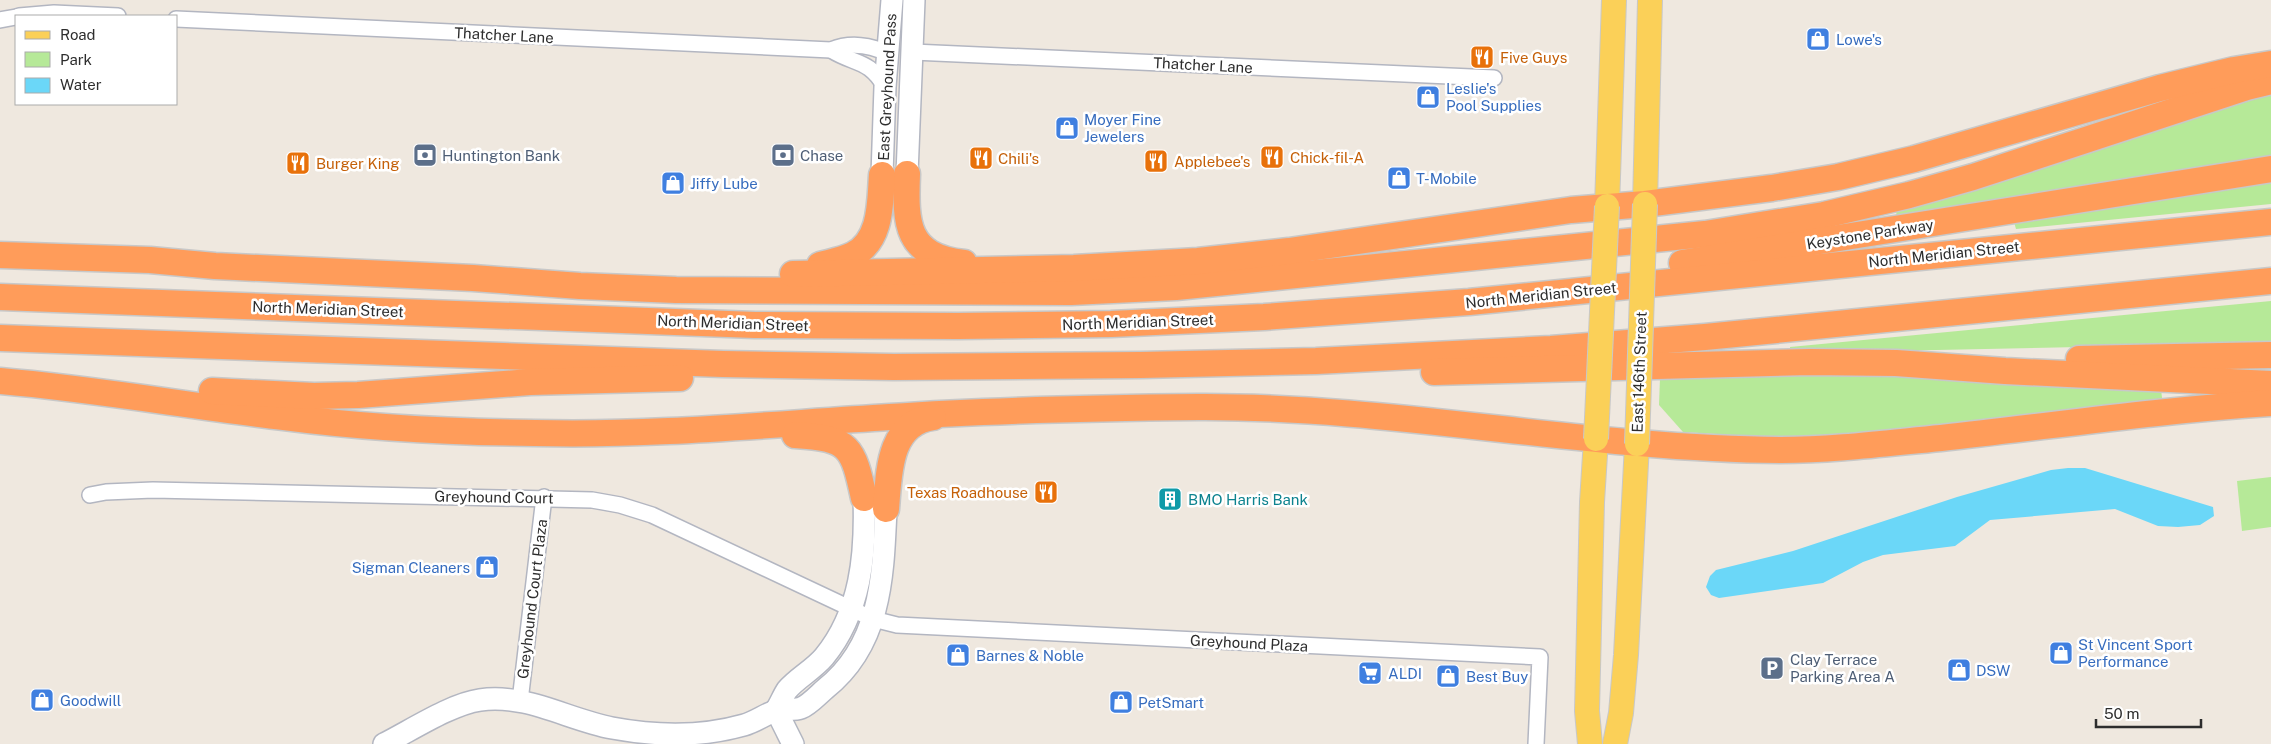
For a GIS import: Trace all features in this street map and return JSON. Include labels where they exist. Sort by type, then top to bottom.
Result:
[{"type":"highway","points":[[473,278],[1074,268],[1198,261],[1270,253],[1571,210],[1645,204],[1781,186],[1864,171],[1974,142],[2160,88],[2227,71],[2271,64]]},
{"type":"highway","points":[[0,255],[150,260],[216,266],[676,290],[1110,291],[1304,276],[1705,234],[1824,215],[1909,195],[1973,177],[2246,87],[2271,81]]},
{"type":"highway","name":"Keystone Parkway","points":[[1469,302],[1675,264],[2271,169]]},
{"type":"highway","points":[[895,175],[910,229],[919,244],[932,255],[951,262],[966,264],[1074,268]]},
{"type":"highway","points":[[796,274],[852,255],[871,239],[895,175]]},
{"type":"highway","name":"North Meridian Street","points":[[0,297],[653,321],[857,326],[1188,322],[1469,302],[2271,222]]},
{"type":"highway","points":[[59,386],[332,396],[530,382],[952,368],[1326,360],[1551,349],[1706,337],[2271,281]]},
{"type":"highway","points":[[0,338],[723,364],[952,368]]},
{"type":"highway","points":[[1141,365],[1461,372],[1782,362],[1896,364],[2271,355]]},
{"type":"highway","points":[[1896,364],[2271,384]]},
{"type":"highway","points":[[0,381],[133,395],[284,417],[394,428],[589,434],[692,430],[972,412],[1252,408],[1334,412],[1637,444],[1772,450],[1852,447],[2172,412],[2271,404]]},
{"type":"highway","points":[[875,504],[889,474],[896,442],[912,425],[928,418],[972,412]]},
{"type":"highway","points":[[692,430],[805,436],[833,440],[842,444],[854,458],[875,504]]},
{"type":"main road","points":[[1590,744],[1587,701],[1592,502],[1607,206],[1614,0]]},
{"type":"main road","name":"East 146th Street","points":[[1615,744],[1621,713],[1626,654],[1637,444],[1650,0]]},
{"type":"street","name":"East Greyhound Pass","points":[[892,0],[885,87],[895,175]]},
{"type":"street","name":"East Greyhound Pass","points":[[895,175],[912,52],[914,0]]},
{"type":"street","points":[[32,15],[54,12],[102,15]]},
{"type":"street","points":[[0,20],[15,18]]},
{"type":"street","name":"Thatcher Lane","points":[[178,19],[831,50],[843,45],[870,47],[889,54]]},
{"type":"street","name":"Thatcher Lane","points":[[831,50],[842,57],[866,65],[880,78],[885,87]]},
{"type":"street","name":"Thatcher Lane","points":[[912,52],[1494,78]]},
{"type":"street","name":"Greyhound Court","points":[[90,495],[106,492],[153,490],[544,498],[606,502],[652,515],[873,619]]},
{"type":"street","name":"Greyhound Court Plaza","points":[[520,701],[544,498]]},
{"type":"street","points":[[776,710],[787,690],[809,672],[836,642],[858,589],[875,504]]},
{"type":"street","points":[[384,744],[466,703],[492,699],[520,701],[612,728],[677,734],[744,725],[776,710],[802,708],[831,685],[859,651],[877,609],[880,585],[875,504]]},
{"type":"street","name":"Greyhound Plaza","points":[[873,619],[898,625],[1540,657],[1536,744]]},
{"type":"street","points":[[776,710],[793,744]]},
{"type":"green space","points":[[2271,87],[2271,155],[2246,162],[1897,219],[1896,210]]},
{"type":"green space","points":[[2271,179],[2271,204],[2016,229],[2014,222]]},
{"type":"green space","points":[[2271,301],[2271,343],[1790,353],[1790,347]]},
{"type":"green space","points":[[1829,373],[2161,389],[2163,406],[1811,440],[1683,432],[1659,405],[1660,378]]},
{"type":"green space","points":[[2271,477],[2271,527],[2242,531],[2237,481]]},
{"type":"water","points":[[2085,468],[2213,507],[2214,516],[2200,525],[2178,527],[2158,526],[2115,509],[1990,520],[1955,546],[1883,555],[1863,562],[1823,583],[1719,598],[1711,595],[1706,587],[1710,576],[1716,570],[1793,551],[1957,497],[2051,470]]},
{"type":"place","name":"Lowe's","points":[[1818,39]]},
{"type":"place","name":"Five Guys","points":[[1482,57]]},
{"type":"place","name":"Leslie's Pool Supplies","points":[[1428,97]]},
{"type":"place","name":"Moyer Fine Jewelers","points":[[1067,128]]},
{"type":"place","name":"Huntington Bank","points":[[425,155]]},
{"type":"place","name":"Chase","points":[[783,155]]},
{"type":"place","name":"Chick-fil-A","points":[[1272,157]]},
{"type":"place","name":"Chili's","points":[[981,158]]},
{"type":"place","name":"Applebee's","points":[[1156,161]]},
{"type":"place","name":"Burger King","points":[[298,163]]},
{"type":"place","name":"T-Mobile","points":[[1399,178]]},
{"type":"place","name":"Jiffy Lube","points":[[673,183]]},
{"type":"place","name":"Texas Roadhouse","points":[[1046,492]]},
{"type":"place","name":"BMO Harris Bank","points":[[1170,499]]},
{"type":"place","name":"Sigman Cleaners","points":[[487,567]]},
{"type":"place","name":"St Vincent Sport Performance","points":[[2061,653]]},
{"type":"place","name":"Barnes & Noble","points":[[958,655]]},
{"type":"place","name":"Clay Terrace Parking Area A","points":[[1772,668]]},
{"type":"place","name":"DSW","points":[[1959,670]]},
{"type":"place","name":"ALDI","points":[[1370,673]]},
{"type":"place","name":"Best Buy","points":[[1448,676]]},
{"type":"place","name":"Goodwill","points":[[42,700]]},
{"type":"place","name":"PetSmart","points":[[1121,702]]}]
